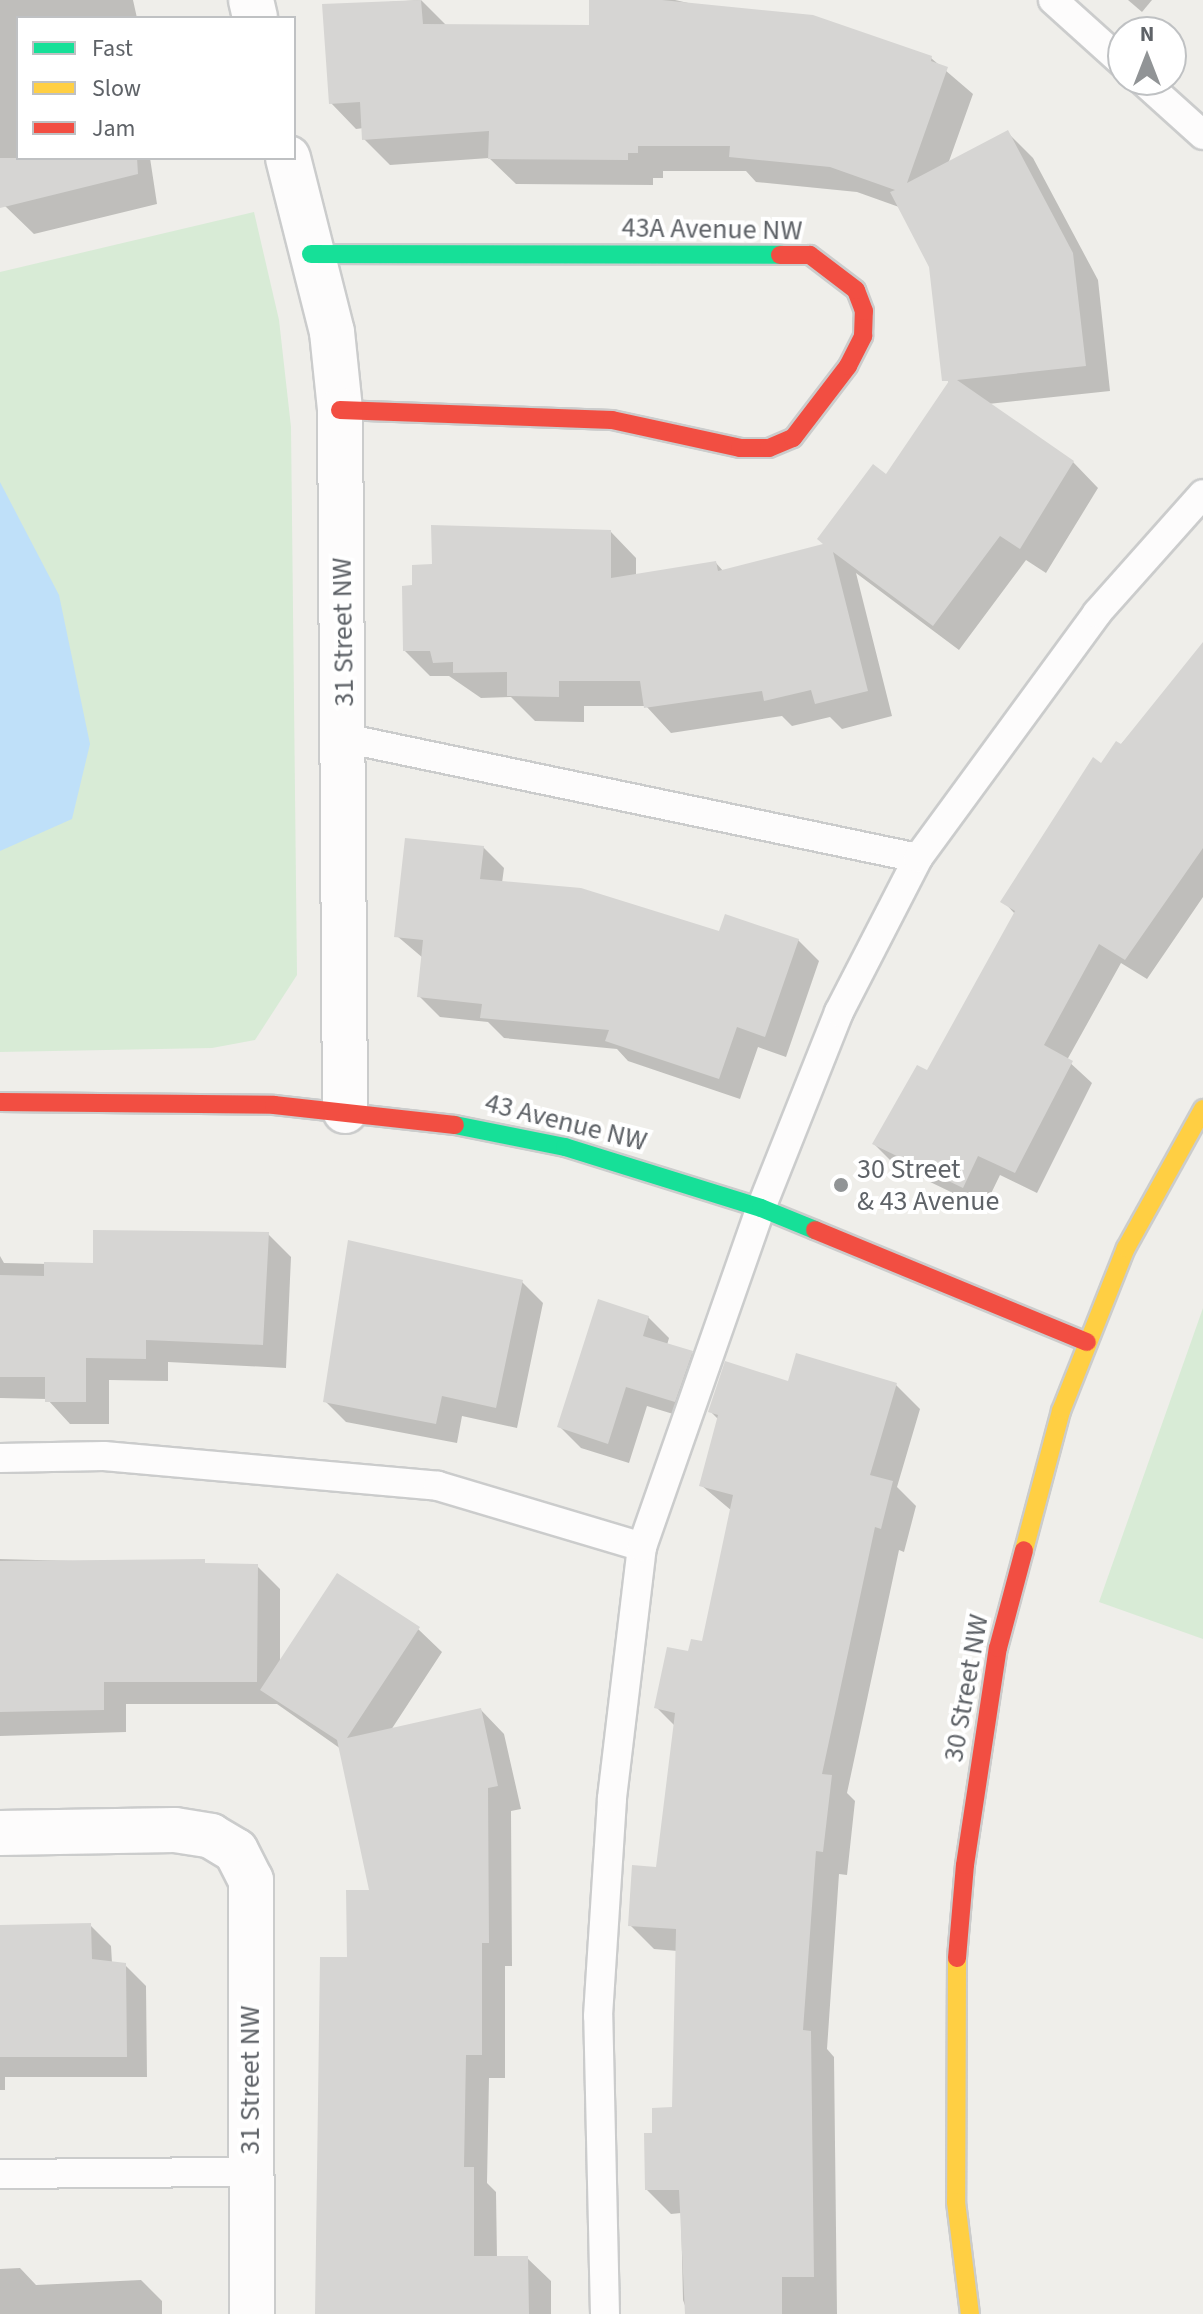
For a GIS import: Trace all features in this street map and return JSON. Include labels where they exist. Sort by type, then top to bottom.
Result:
[{"type":"street","name":"31 Street NW","points":[[288,160],[332,332],[340,410],[345,1111]]},
{"type":"street","name":"43A Avenue NW","points":[[311,254],[810,255],[856,290],[864,311],[863,336],[848,366],[793,438],[769,448],[740,448],[612,420],[340,410]]},
{"type":"street","name":"43 Avenue NW","points":[[0,1102],[194,1101],[345,1111],[470,1127],[565,1147],[761,1208],[1087,1342]]},
{"type":"street","name":"30 Street NW","points":[[970,2314],[956,2202],[953,2068],[965,1865],[1008,1604],[1061,1411],[1087,1342],[1126,1248],[1203,1109]]},
{"type":"street","name":"31 Street NW","points":[[0,1833],[175,1830],[211,1836],[236,1851],[251,1880],[252,2314]]},
{"type":"lane","points":[[1053,0],[1107,49]]},
{"type":"lane","points":[[1160,96],[1203,135]]},
{"type":"lane","points":[[605,2314],[598,2016],[612,1798],[642,1547],[761,1208],[839,1012],[918,858],[1097,613],[1203,494]]},
{"type":"lane","points":[[344,738],[918,858]]},
{"type":"lane","points":[[0,1458],[104,1456],[438,1486],[642,1547]]},
{"type":"lane","points":[[0,2174],[251,2172]]},
{"type":"green space","points":[[254,212],[279,320],[291,427],[297,975],[255,1040],[212,1048],[0,1052],[0,272]]},
{"type":"green space","points":[[1203,1308],[1203,1639],[1099,1602]]},
{"type":"water","points":[[0,482],[59,595],[90,744],[72,819],[0,851]]},
{"type":"building","points":[[421,0],[423,24],[589,25],[589,0],[662,0],[813,15],[932,56],[931,61],[948,67],[907,183],[1008,130],[1073,253],[1086,366],[957,380],[1074,461],[1020,549],[1000,536],[933,626],[833,552],[868,691],[815,704],[811,690],[764,701],[762,691],[644,708],[640,681],[559,681],[559,697],[507,696],[507,672],[453,673],[453,662],[433,663],[430,651],[403,651],[402,586],[412,585],[412,565],[432,564],[431,525],[611,530],[611,578],[716,561],[718,571],[823,544],[817,539],[873,464],[886,474],[949,381],[942,381],[929,267],[890,192],[895,190],[830,167],[729,157],[730,146],[638,146],[638,153],[628,153],[628,160],[488,159],[489,131],[362,140],[360,102],[329,104],[322,4]]},
{"type":"building","points":[[0,158],[137,160],[138,174],[0,208]]},
{"type":"building","points":[[1203,642],[1203,848],[1125,960],[1099,944],[1044,1045],[1073,1061],[1015,1173],[978,1156],[963,1188],[872,1144],[917,1065],[927,1070],[1015,911],[1000,902],[1093,757],[1101,763],[1116,741],[1121,744]]},
{"type":"building","points":[[405,838],[484,846],[480,879],[581,888],[719,931],[725,914],[799,939],[765,1037],[737,1027],[719,1079],[605,1041],[609,1030],[480,1018],[482,1004],[417,997],[423,940],[394,937]]},
{"type":"building","points":[[93,1230],[269,1232],[263,1345],[146,1340],[146,1359],[86,1358],[86,1402],[45,1402],[45,1377],[0,1377],[0,1275],[44,1276],[44,1262],[93,1263]]},
{"type":"building","points":[[348,1240],[523,1280],[496,1408],[442,1396],[436,1424],[323,1402]]},
{"type":"building","points":[[598,1299],[649,1316],[643,1336],[693,1351],[675,1402],[626,1387],[608,1444],[557,1427]]},
{"type":"building","points":[[796,1353],[897,1383],[870,1475],[893,1481],[881,1529],[875,1527],[822,1774],[832,1775],[823,1852],[816,1851],[803,2030],[811,2031],[814,2277],[782,2277],[782,2314],[685,2314],[679,2190],[645,2190],[644,2133],[652,2133],[652,2108],[672,2107],[676,1929],[628,1926],[632,1865],[656,1867],[675,1713],[654,1708],[667,1647],[688,1651],[691,1639],[702,1641],[733,1495],[699,1486],[718,1415],[708,1412],[725,1361],[788,1381]]},
{"type":"building","points":[[205,1559],[205,1563],[258,1564],[257,1682],[104,1682],[104,1710],[0,1712],[0,1561]]},
{"type":"building","points":[[337,1573],[420,1627],[347,1738],[481,1708],[498,1786],[488,1788],[489,1943],[482,1943],[482,2055],[466,2055],[464,2167],[474,2167],[474,2256],[528,2256],[529,2314],[315,2314],[320,1957],[347,1957],[346,1890],[369,1890],[337,1740],[260,1690]]},
{"type":"building","points":[[91,1923],[92,1959],[126,1963],[127,2057],[0,2057],[0,1925]]},
{"type":"traffic: fast","points":[[311,254],[780,255]]},
{"type":"traffic: fast","points":[[455,1125],[565,1147],[761,1208],[815,1230]]},
{"type":"traffic: slow","points":[[1024,1550],[1061,1411],[1126,1248],[1203,1109]]},
{"type":"traffic: slow","points":[[957,1958],[956,2202],[970,2314]]},
{"type":"traffic: jam","points":[[340,410],[612,420],[740,448],[769,448],[793,438],[848,366],[863,336],[864,311],[856,290],[810,255],[780,255]]},
{"type":"traffic: jam","points":[[0,1102],[274,1105],[455,1125]]},
{"type":"traffic: jam","points":[[815,1230],[1087,1342]]},
{"type":"traffic: jam","points":[[957,1958],[965,1865],[998,1648],[1024,1550]]},
{"type":"place","name":"30 Street & 43 Avenue","points":[[841,1185]]}]
